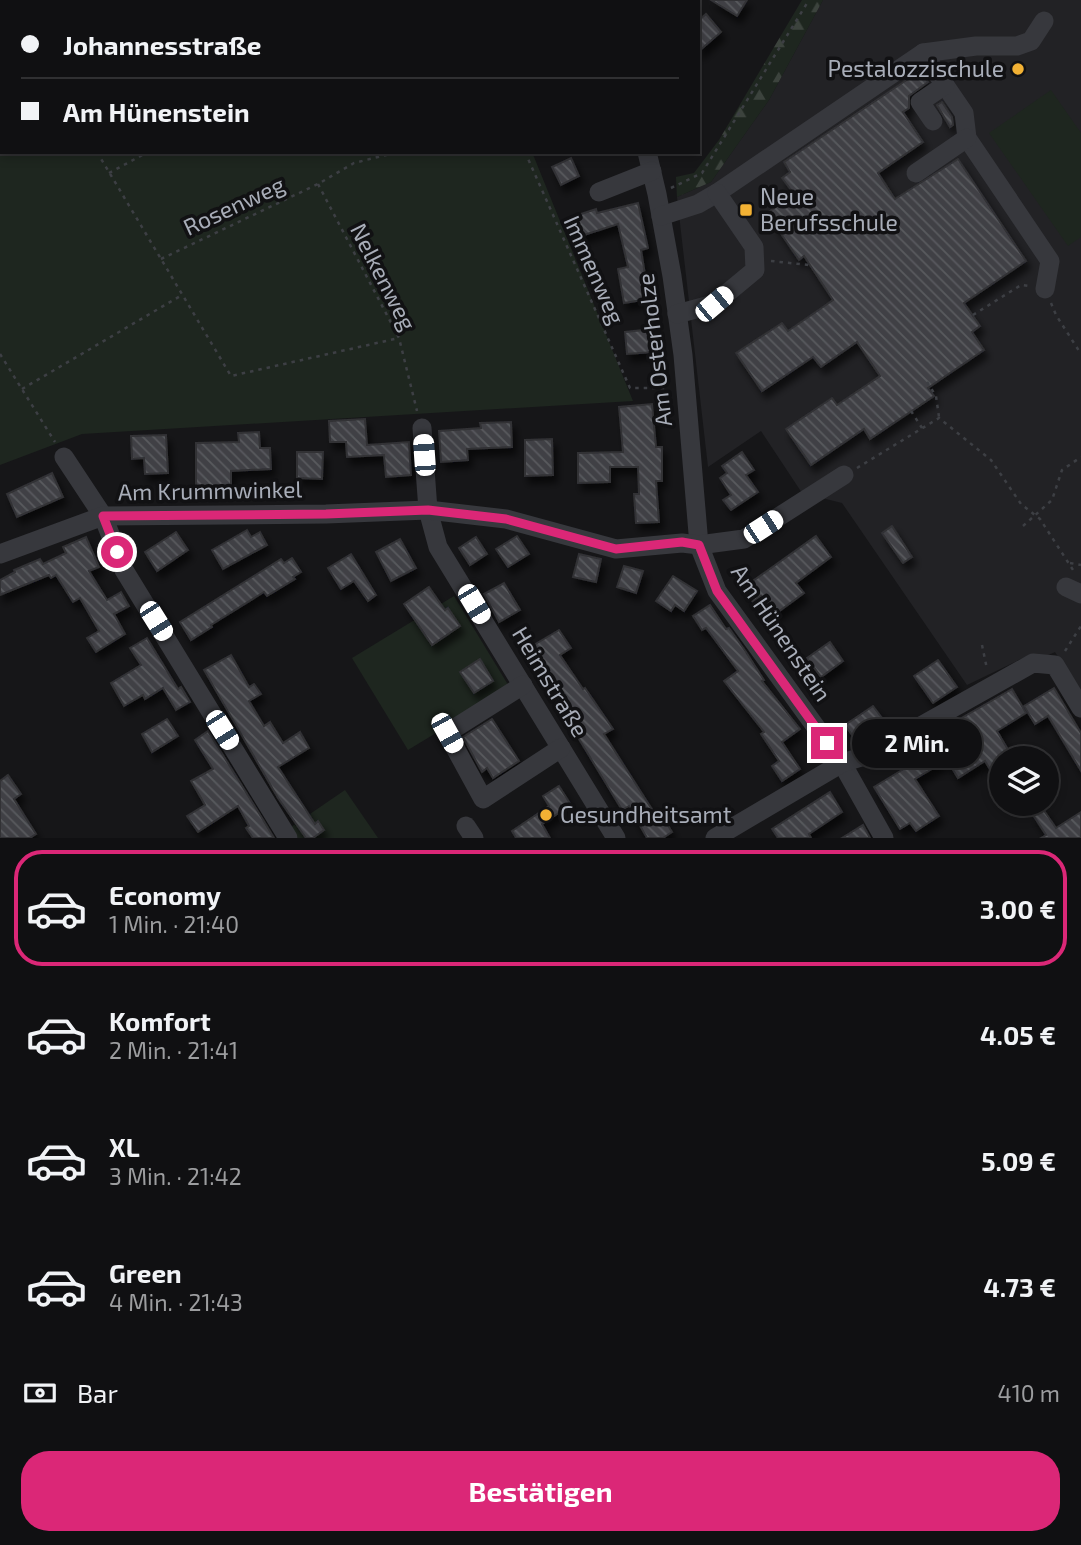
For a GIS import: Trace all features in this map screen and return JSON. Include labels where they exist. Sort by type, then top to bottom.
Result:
[{"type":"street","points":[[661,216],[698,204],[717,193],[923,53],[976,46],[1017,46],[1031,41],[1044,21]]},
{"type":"street","points":[[923,53],[964,113],[967,138],[1050,261],[1045,289]]},
{"type":"street","points":[[933,121],[920,102],[945,85]]},
{"type":"street","points":[[916,173],[967,138]]},
{"type":"street","name":"Am Osterholze","points":[[649,162],[677,314],[699,545]]},
{"type":"street","points":[[598,192],[649,162]]},
{"type":"street","points":[[677,314],[714,304],[755,270],[754,247],[717,193]]},
{"type":"street","name":"Heimstraße","points":[[422,428],[428,510],[438,547],[616,838]]},
{"type":"street","points":[[64,457],[103,516],[124,570],[288,838]]},
{"type":"street","points":[[428,510],[506,519],[616,549],[682,542],[699,545],[744,539],[844,475]]},
{"type":"street","name":"Am Krummwinkel","points":[[0,554],[103,516],[326,514],[428,510]]},
{"type":"street","name":"Am Hünenstein","points":[[699,545],[717,591],[842,762],[884,838]]},
{"type":"street","points":[[715,838],[842,762],[870,754],[1033,663],[1055,665],[1081,708]]},
{"type":"street","points":[[523,685],[447,733],[483,799],[561,748]]},
{"type":"path","points":[[657,194],[702,173],[809,0]]},
{"type":"path","points":[[98,154],[231,376],[399,338]]},
{"type":"path","points":[[110,173],[144,154]]},
{"type":"path","name":"Rosenweg","points":[[161,259],[318,184],[354,163],[390,154]]},
{"type":"path","name":"Immenweg","points":[[525,154],[630,388],[686,389]]},
{"type":"path","name":"Nelkenweg","points":[[318,184],[399,338],[422,428]]},
{"type":"path","points":[[754,259],[809,265]]},
{"type":"path","points":[[973,315],[1021,285],[1045,289],[1056,316],[1081,354]]},
{"type":"path","points":[[22,389],[182,295]]},
{"type":"path","points":[[0,354],[64,457]]},
{"type":"path","points":[[927,382],[936,396],[939,418],[991,460],[1021,504],[1037,516],[1069,562],[1076,588]]},
{"type":"path","points":[[911,411],[922,428]]},
{"type":"path","points":[[844,475],[939,418]]},
{"type":"path","points":[[1023,526],[1052,500],[1062,470],[1081,457]]},
{"type":"path","points":[[1069,562],[1081,565]]},
{"type":"path","points":[[1055,665],[1081,626]]},
{"type":"path","points":[[982,645],[985,666]]},
{"type":"shaded area","points":[[823,0],[1081,0],[1081,693],[1055,652],[1044,657],[1025,657],[967,685],[842,503],[802,493],[761,431],[708,467],[677,197],[711,182],[769,100]]},
{"type":"green space","points":[[802,0],[823,0],[769,100],[711,182],[677,197],[676,177],[694,173],[719,140]]},
{"type":"green space","points":[[1051,90],[1081,133],[1081,237],[1068,246],[989,133]]},
{"type":"green space","points":[[0,154],[533,154],[633,401],[82,434],[0,465]]},
{"type":"green space","points":[[454,596],[510,688],[408,750],[352,658]]},
{"type":"green space","points":[[345,790],[378,838],[298,838],[291,827]]},
{"type":"building","points":[[711,0],[747,0],[737,16]]},
{"type":"building","points":[[706,14],[721,32],[700,50],[700,19]]},
{"type":"building","points":[[920,71],[928,82],[909,96],[909,108],[903,112],[923,142],[878,173],[895,199],[958,159],[1026,261],[964,303],[980,326],[972,332],[984,350],[928,388],[934,396],[870,439],[864,429],[811,465],[786,429],[832,398],[837,405],[880,376],[857,342],[821,367],[813,357],[762,391],[736,353],[782,323],[788,331],[833,300],[804,256],[799,260],[767,213],[794,194],[782,178],[790,172],[784,162]]},
{"type":"building","points":[[942,102],[952,117],[953,125],[950,127],[937,105]]},
{"type":"building","points":[[571,158],[579,176],[561,185],[552,167]]},
{"type":"building","points":[[638,203],[648,248],[641,250],[649,299],[624,303],[618,269],[628,267],[618,224],[578,237],[572,217],[596,209],[597,213]]},
{"type":"building","points":[[652,329],[654,352],[627,354],[625,332]]},
{"type":"building","points":[[652,404],[656,447],[662,447],[662,481],[656,481],[659,522],[636,523],[634,494],[639,494],[638,467],[610,467],[610,482],[578,483],[578,453],[623,452],[619,407]]},
{"type":"building","points":[[365,419],[367,445],[409,442],[411,475],[386,477],[384,455],[347,457],[346,442],[330,442],[329,421]]},
{"type":"building","points":[[511,422],[512,447],[467,449],[468,460],[441,462],[439,431],[481,428],[480,423]]},
{"type":"building","points":[[259,432],[260,448],[270,448],[271,469],[231,471],[231,487],[196,488],[196,443],[239,442],[238,433]]},
{"type":"building","points":[[166,435],[168,473],[145,474],[144,458],[132,459],[131,436]]},
{"type":"building","points":[[552,439],[553,475],[525,476],[525,440]]},
{"type":"building","points":[[297,452],[323,452],[322,479],[297,478]]},
{"type":"building","points":[[742,452],[754,470],[746,475],[758,492],[731,510],[723,500],[731,495],[720,478],[727,473],[722,466]]},
{"type":"building","points":[[52,473],[63,497],[17,517],[7,494]]},
{"type":"building","points":[[892,526],[912,557],[903,563],[882,533]]},
{"type":"building","points":[[247,530],[251,537],[260,532],[267,545],[223,569],[212,550]]},
{"type":"building","points":[[176,532],[188,550],[157,571],[145,552]]},
{"type":"building","points":[[517,536],[529,554],[508,567],[496,549]]},
{"type":"building","points":[[816,536],[831,557],[796,583],[804,593],[774,615],[761,596],[753,602],[743,588]]},
{"type":"building","points":[[86,537],[99,567],[89,571],[107,600],[121,592],[129,606],[114,614],[125,634],[96,652],[87,638],[99,631],[80,598],[73,602],[56,575],[51,578],[49,575],[0,595],[0,580],[15,572],[14,570],[40,559],[43,564],[66,553],[63,547]]},
{"type":"building","points":[[476,537],[487,554],[470,565],[459,548]]},
{"type":"building","points":[[400,539],[416,568],[391,581],[376,552]]},
{"type":"building","points":[[351,554],[376,595],[368,601],[354,581],[341,589],[328,568]]},
{"type":"building","points":[[579,554],[601,559],[596,582],[573,577]]},
{"type":"building","points":[[292,558],[301,572],[293,577],[295,579],[267,596],[264,592],[191,640],[180,622],[281,559],[284,563]]},
{"type":"building","points":[[624,566],[643,571],[636,593],[617,587]]},
{"type":"building","points":[[673,576],[697,591],[684,611],[675,605],[671,611],[656,601]]},
{"type":"building","points":[[504,583],[520,610],[499,622],[484,594]]},
{"type":"building","points":[[429,587],[460,626],[432,645],[404,604]]},
{"type":"building","points":[[710,605],[746,652],[764,680],[762,681],[800,729],[782,742],[800,769],[782,781],[772,766],[779,761],[761,734],[764,732],[724,681],[738,671],[706,628],[702,630],[693,616]]},
{"type":"building","points":[[559,630],[571,648],[560,655],[613,729],[604,734],[655,814],[659,811],[672,832],[663,838],[647,838],[629,806],[622,810],[527,649]]},
{"type":"building","points":[[147,638],[178,689],[181,687],[190,702],[176,710],[163,688],[145,699],[143,695],[124,706],[111,683],[141,665],[130,648]]},
{"type":"building","points":[[830,642],[843,661],[821,677],[807,658]]},
{"type":"building","points":[[231,655],[249,687],[254,684],[261,694],[249,701],[264,726],[270,722],[283,743],[300,732],[309,748],[278,767],[315,824],[318,821],[324,830],[313,838],[306,838],[278,798],[204,670]]},
{"type":"building","points":[[480,659],[493,681],[474,693],[460,672]]},
{"type":"building","points":[[938,660],[957,687],[933,703],[914,676]]},
{"type":"building","points":[[1054,688],[1081,733],[1081,771],[1048,716],[1035,724],[1024,706]]},
{"type":"building","points":[[1012,689],[1026,713],[997,731],[1006,746],[989,746],[989,768],[985,761],[958,778],[947,760],[915,779],[939,816],[916,831],[910,823],[900,829],[874,787],[925,756],[918,743]]},
{"type":"building","points":[[873,706],[885,722],[857,742],[845,725]]},
{"type":"building","points":[[167,719],[178,736],[152,752],[142,734]]},
{"type":"building","points":[[492,719],[519,761],[493,778],[487,768],[482,772],[463,737]]},
{"type":"building","points":[[208,731],[274,838],[253,838],[238,806],[198,832],[187,816],[205,805],[191,781],[213,769],[195,740]]},
{"type":"building","points":[[8,775],[21,794],[14,799],[36,834],[30,838],[0,838],[0,781]]},
{"type":"building","name":"Gesundheitsamt","points":[[559,786],[571,805],[542,824],[550,838],[516,838],[512,831],[549,806],[543,796]]},
{"type":"building","points":[[830,792],[842,812],[809,834],[811,838],[778,838],[772,829]]},
{"type":"building","points":[[1081,812],[1081,838],[1041,838],[1046,835],[1034,816],[1048,816],[1056,828]]},
{"type":"building","points":[[863,825],[870,838],[842,838]]},
{"type":"place","name":"Pestalozzischule","points":[[1018,69]]},
{"type":"place","name":"Neue Berufsschule","points":[[746,210]]},
{"type":"place","name":"Gesundheitsamt","points":[[546,815]]},
{"type":"route","points":[[117,552],[103,516],[326,514],[428,510],[506,519],[616,549],[682,542],[699,545],[717,591],[827,743]]}]
